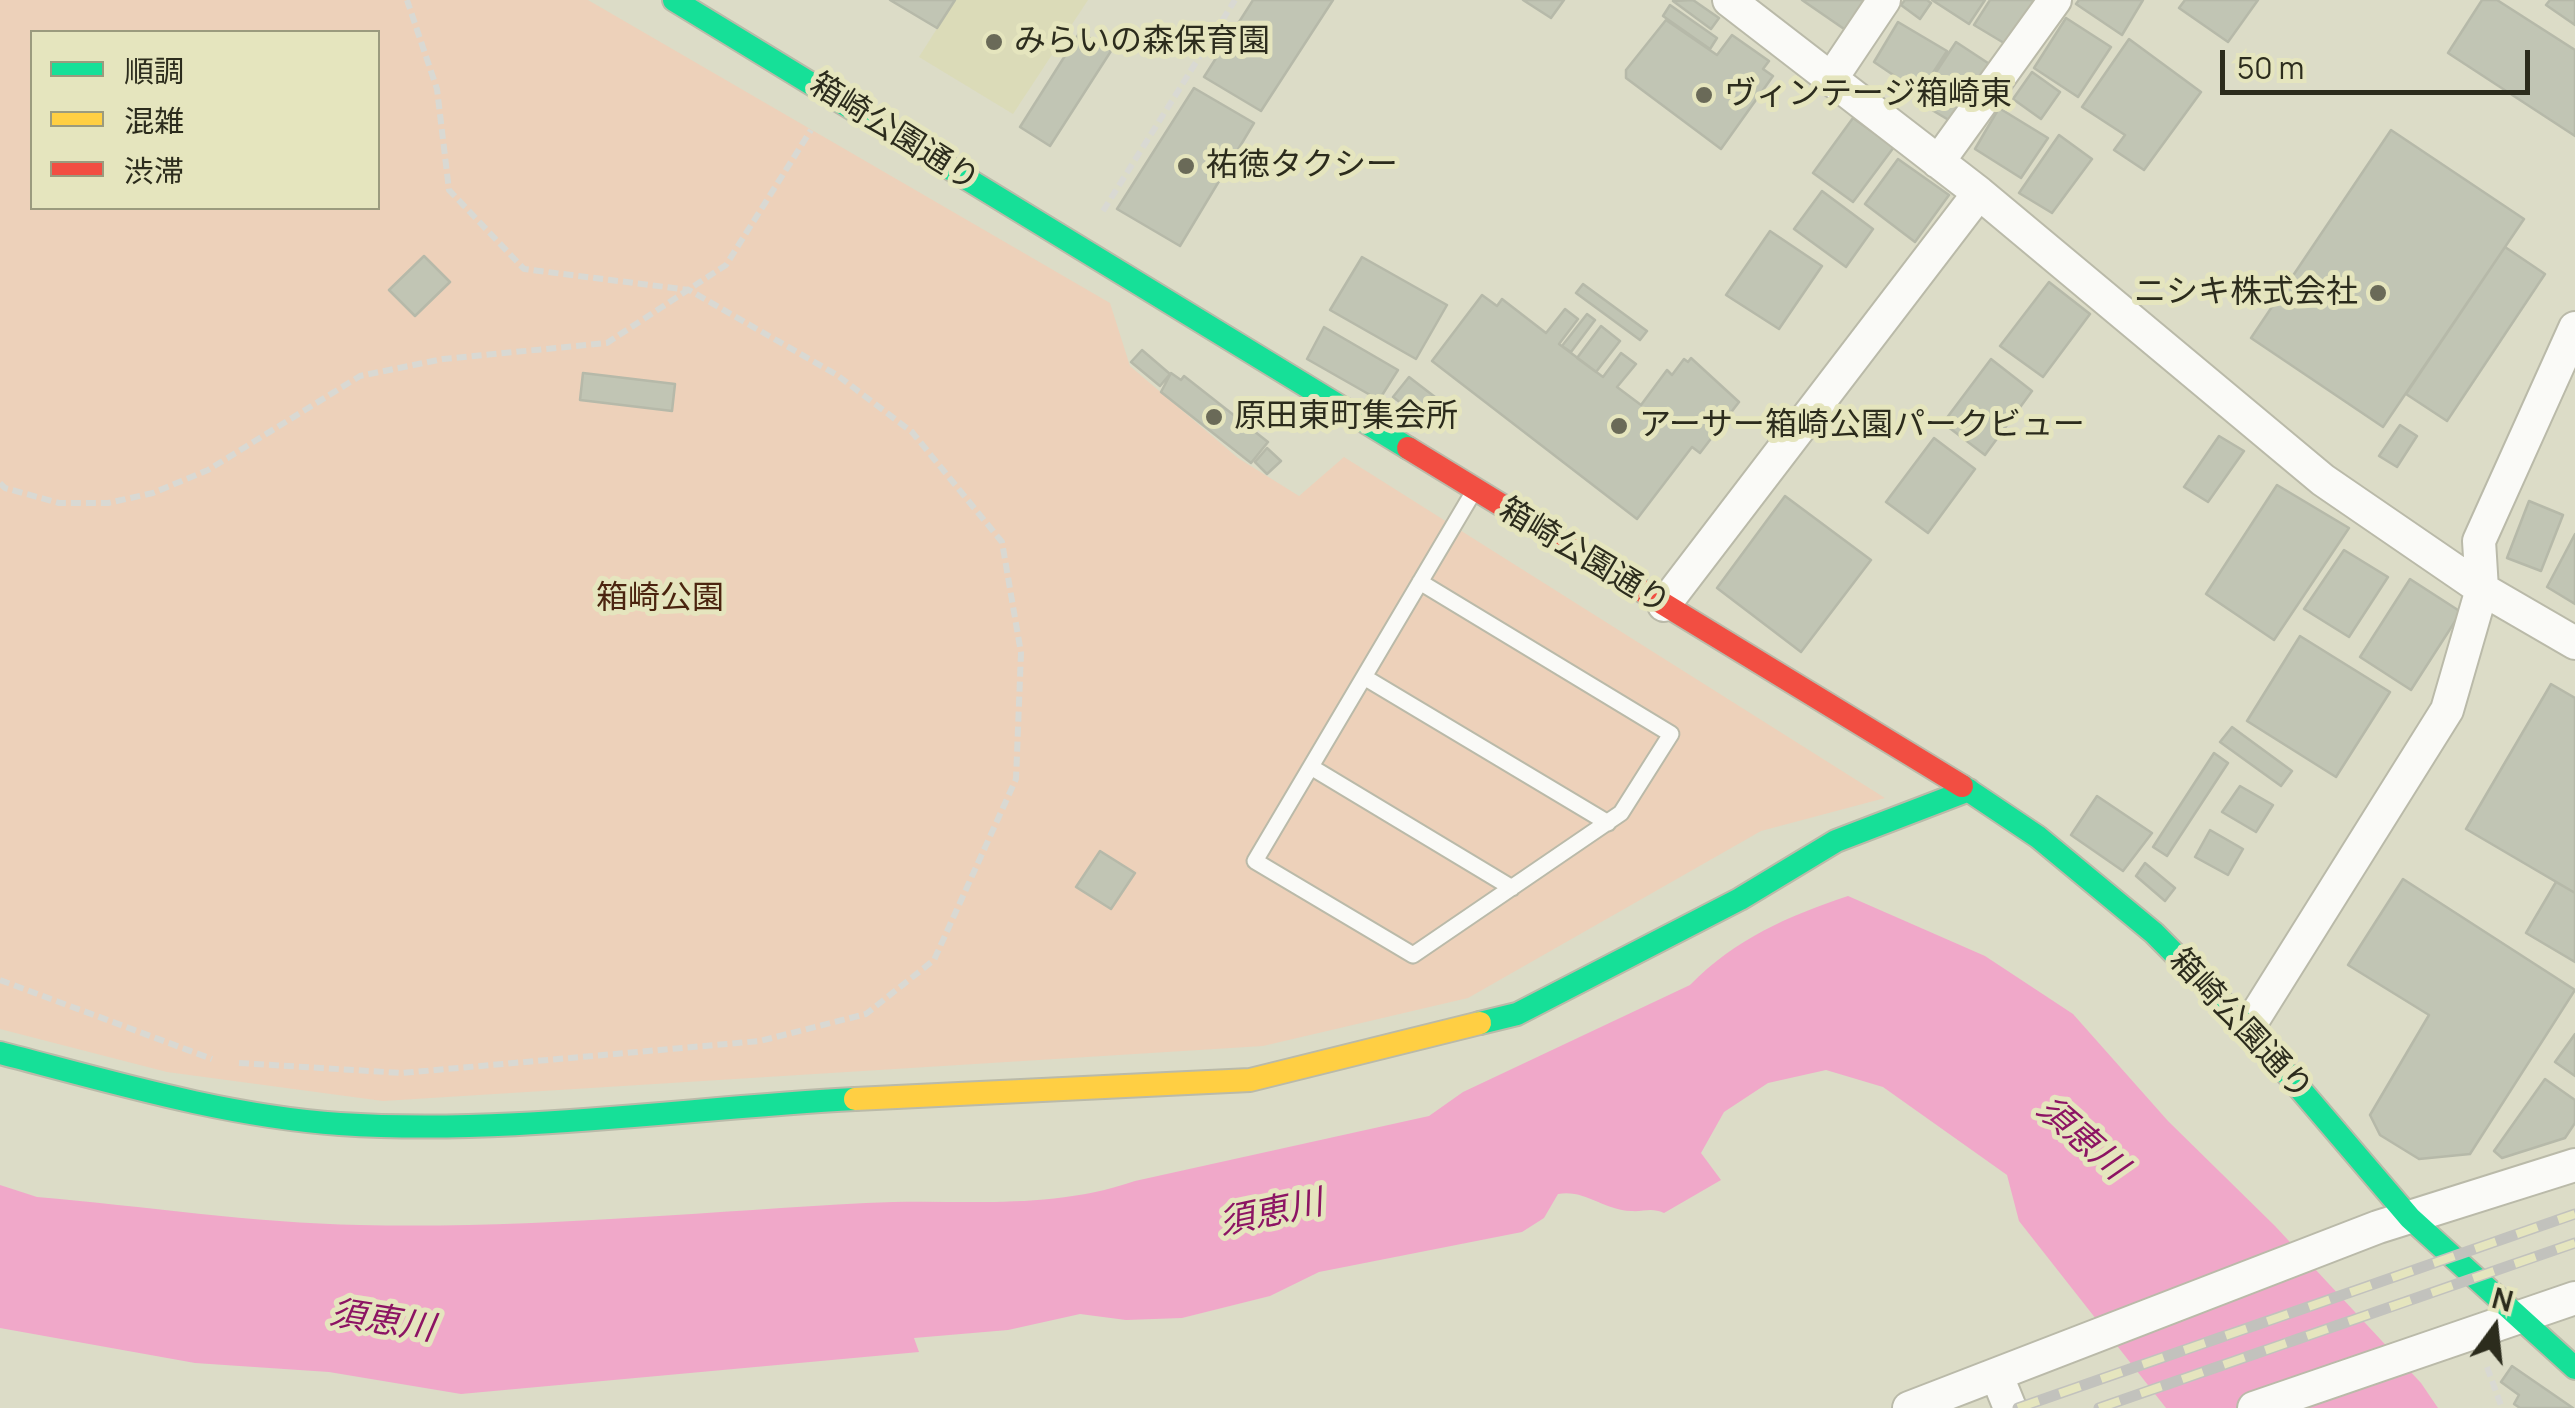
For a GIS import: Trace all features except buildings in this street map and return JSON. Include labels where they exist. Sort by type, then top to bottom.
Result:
[{"type":"street","name":"箱崎公園通り","points":[[674,0],[1968,790],[2102,888],[2248,1028],[2410,1218],[2516,1319],[2575,1368]]},
{"type":"street","points":[[1729,0],[1979,193],[2323,480],[2482,588],[2575,643]]},
{"type":"street","points":[[1831,79],[1884,0]]},
{"type":"street","points":[[1938,162],[2055,0]]},
{"type":"street","points":[[1664,605],[1979,193]]},
{"type":"street","points":[[2248,1028],[2448,710],[2482,588],[2478,541],[2575,328]]},
{"type":"street","points":[[0,1053],[208,1106],[340,1124],[492,1124],[782,1103],[1250,1080],[1517,1014],[1740,900],[1836,841],[1968,790]]},
{"type":"street","points":[[1909,1408],[2378,1227],[2575,1166]]},
{"type":"street","points":[[2254,1408],[2575,1298]]},
{"type":"street","points":[[1997,1376],[2010,1408]]},
{"type":"lane","points":[[1420,582],[1671,734],[1622,814],[1413,955],[1255,861],[1311,767],[1420,582],[1474,491]]},
{"type":"lane","points":[[1364,677],[1608,823]]},
{"type":"lane","points":[[1311,767],[1512,888]]},
{"type":"path","points":[[0,980],[220,1062],[402,1073],[760,1042],[866,1014],[934,960],[1016,779],[1021,653],[1002,542],[912,432],[837,375],[689,290],[524,269],[449,190],[437,89],[407,0]]},
{"type":"path","points":[[1081,248],[1235,0]]},
{"type":"path","points":[[0,483],[59,504],[108,503],[153,493],[208,470],[360,376],[443,359],[607,343],[726,265],[832,94]]},
{"type":"shaded area","name":"みらいの森保育園","points":[[955,0],[1088,0],[1013,114],[919,57]]},
{"type":"green space","name":"箱崎公園","points":[[0,0],[588,0],[1110,303],[1130,366],[1238,458],[1299,496],[1344,457],[1885,798],[1761,831],[1468,998],[1263,1046],[383,1101],[167,1072],[0,1029]]},
{"type":"water","name":"須恵川","points":[[1848,896],[1985,956],[2073,1014],[2168,1121],[2275,1226],[2421,1383],[2438,1408],[2166,1408],[2019,1221],[2007,1175],[1883,1087],[1826,1070],[1768,1083],[1724,1112],[1701,1153],[1721,1180],[1664,1213],[1621,1210],[1577,1194],[1558,1194],[1544,1218],[1522,1232],[1319,1272],[1270,1296],[1182,1318],[1126,1320],[1080,1314],[1008,1330],[914,1338],[919,1352],[461,1394],[329,1372],[195,1363],[0,1328],[0,1185],[37,1197],[239,1218],[423,1226],[866,1203],[1002,1202],[1068,1197],[1429,1116],[1463,1092],[1690,985],[1725,954],[1763,931]]},
{"type":"railway","points":[[2018,1408],[2575,1214]]},
{"type":"railway","points":[[2099,1408],[2575,1243]]},
{"type":"traffic: fast","points":[[674,0],[1408,448]]},
{"type":"traffic: fast","points":[[1962,786],[2038,837],[2154,933],[2248,1028],[2410,1218],[2575,1368]]},
{"type":"traffic: fast","points":[[1480,1023],[1517,1014],[1740,899],[1836,841],[1969,790]]},
{"type":"traffic: fast","points":[[0,1053],[211,1106],[340,1124],[533,1123],[855,1099]]},
{"type":"traffic: slow","points":[[855,1099],[1250,1080],[1480,1023]]},
{"type":"traffic: jam","points":[[1408,448],[1962,786]]},
{"type":"place","name":"みらいの森保育園","points":[[994,42]]},
{"type":"place","name":"ヴィンテージ箱崎東","points":[[1704,95]]},
{"type":"place","name":"祐徳タクシー","points":[[1186,166]]},
{"type":"place","name":"ニシキ株式会社","points":[[2378,293]]},
{"type":"place","name":"原田東町集会所","points":[[1214,417]]},
{"type":"place","name":"アーサー箱崎公園パークビュー","points":[[1619,426]]}]
